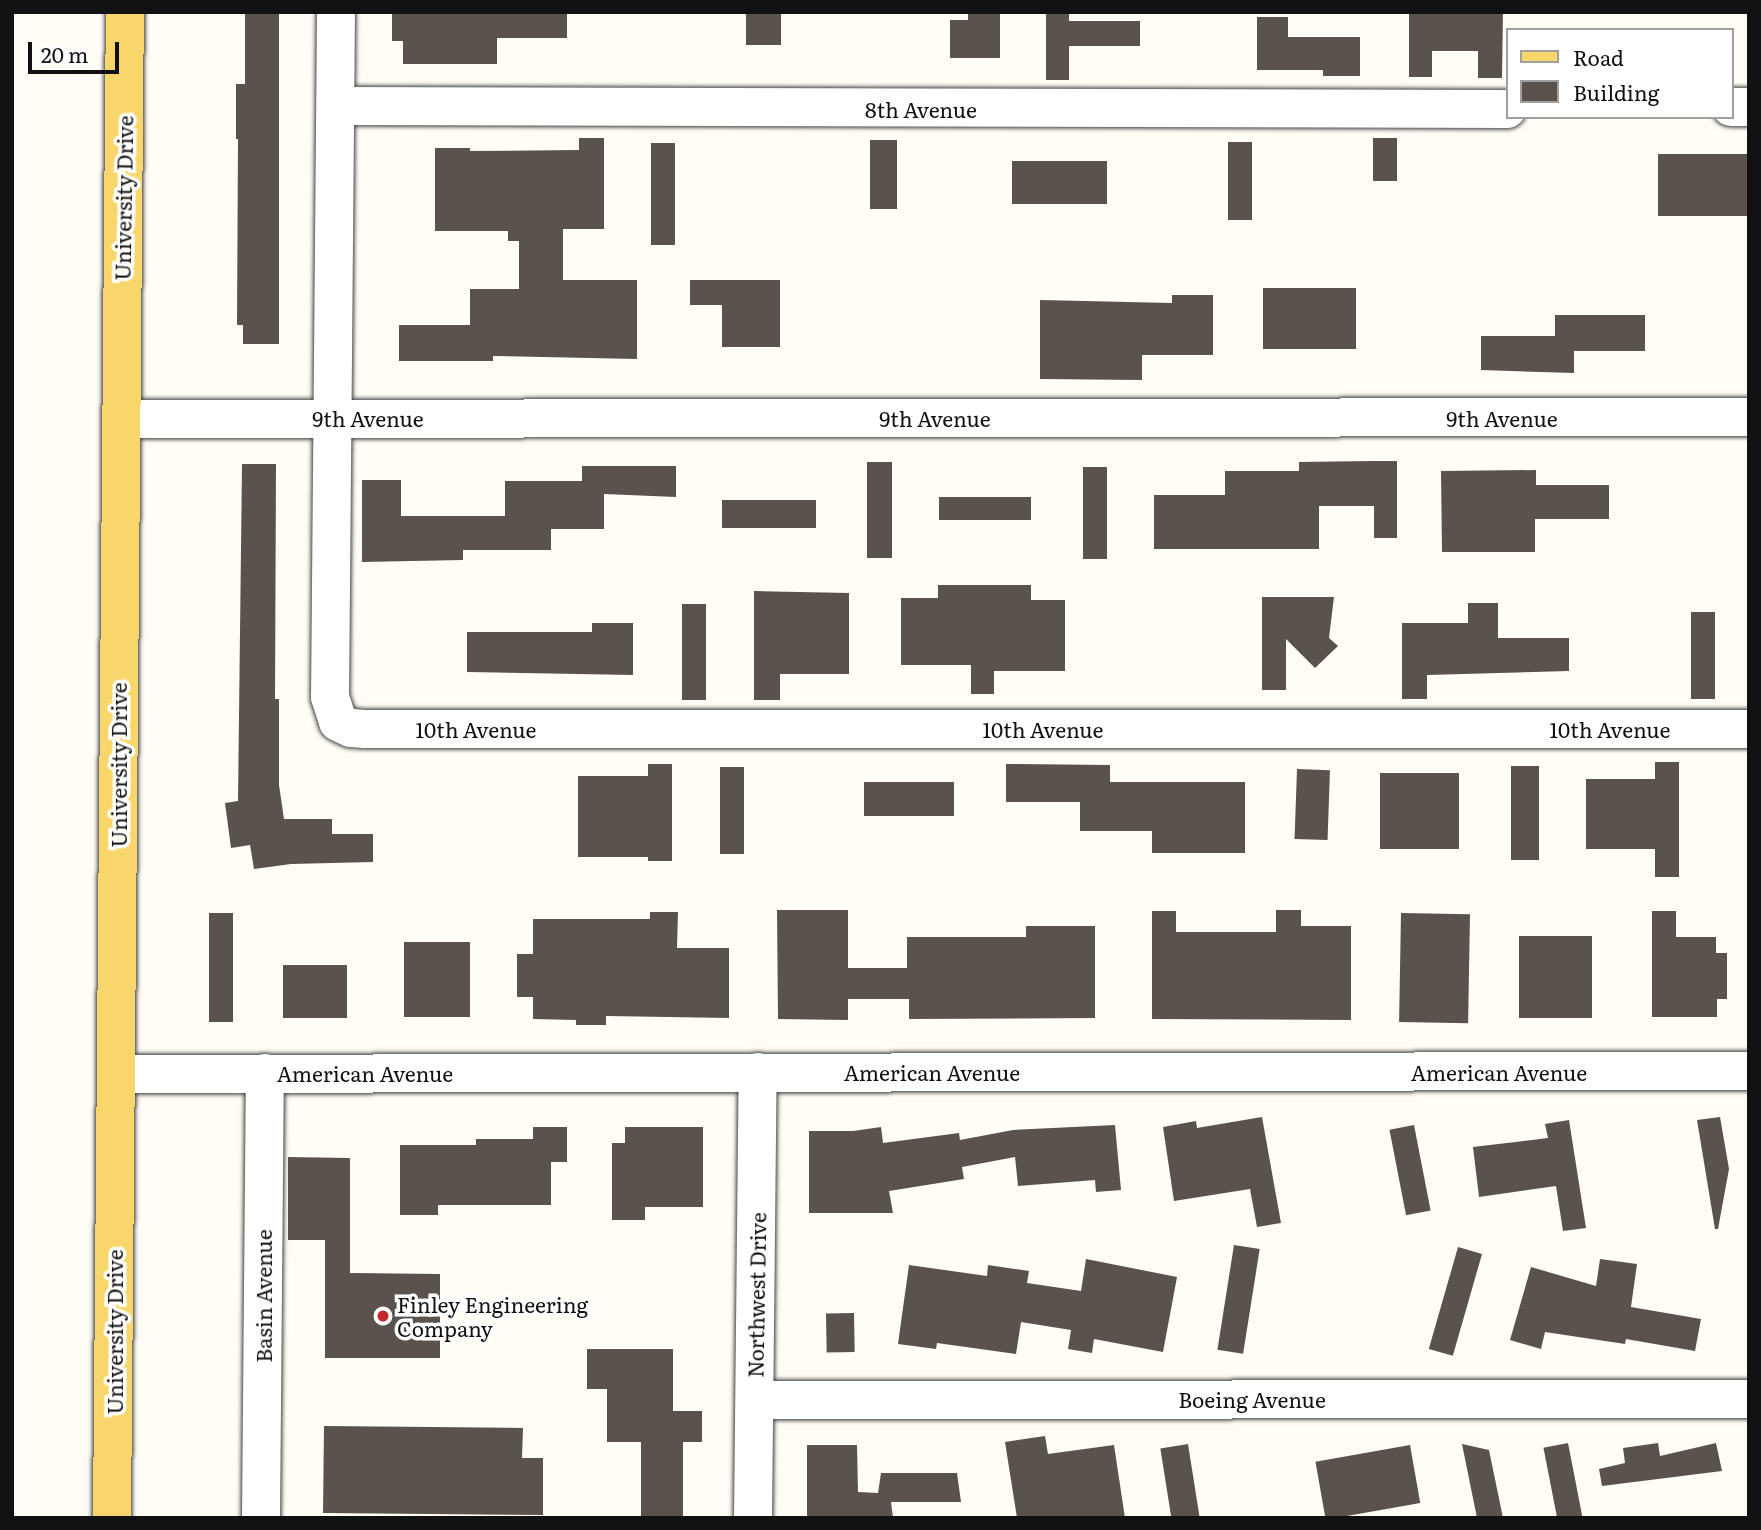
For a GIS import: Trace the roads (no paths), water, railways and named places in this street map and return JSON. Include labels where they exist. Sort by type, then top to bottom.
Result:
[{"type":"main road","name":"University Drive","points":[[112,1518],[125,12]]},
{"type":"street","points":[[333,418],[336,12]]},
{"type":"street","name":"8th Avenue","points":[[335,106],[1506,109]]},
{"type":"street","name":"9th Avenue","points":[[121,419],[1749,417]]},
{"type":"street","name":"10th Avenue","points":[[333,418],[330,697],[338,722],[351,728],[1749,729]]},
{"type":"street","name":"American Avenue","points":[[116,1074],[1749,1071]]},
{"type":"street","name":"Northwest Drive","points":[[753,1518],[758,1072]]},
{"type":"street","name":"Basin Avenue","points":[[261,1518],[265,1073]]},
{"type":"street","name":"Boeing Avenue","points":[[755,1400],[1749,1399]]},
{"type":"place","name":"Finley Engineering Company","points":[[383,1316]]}]
